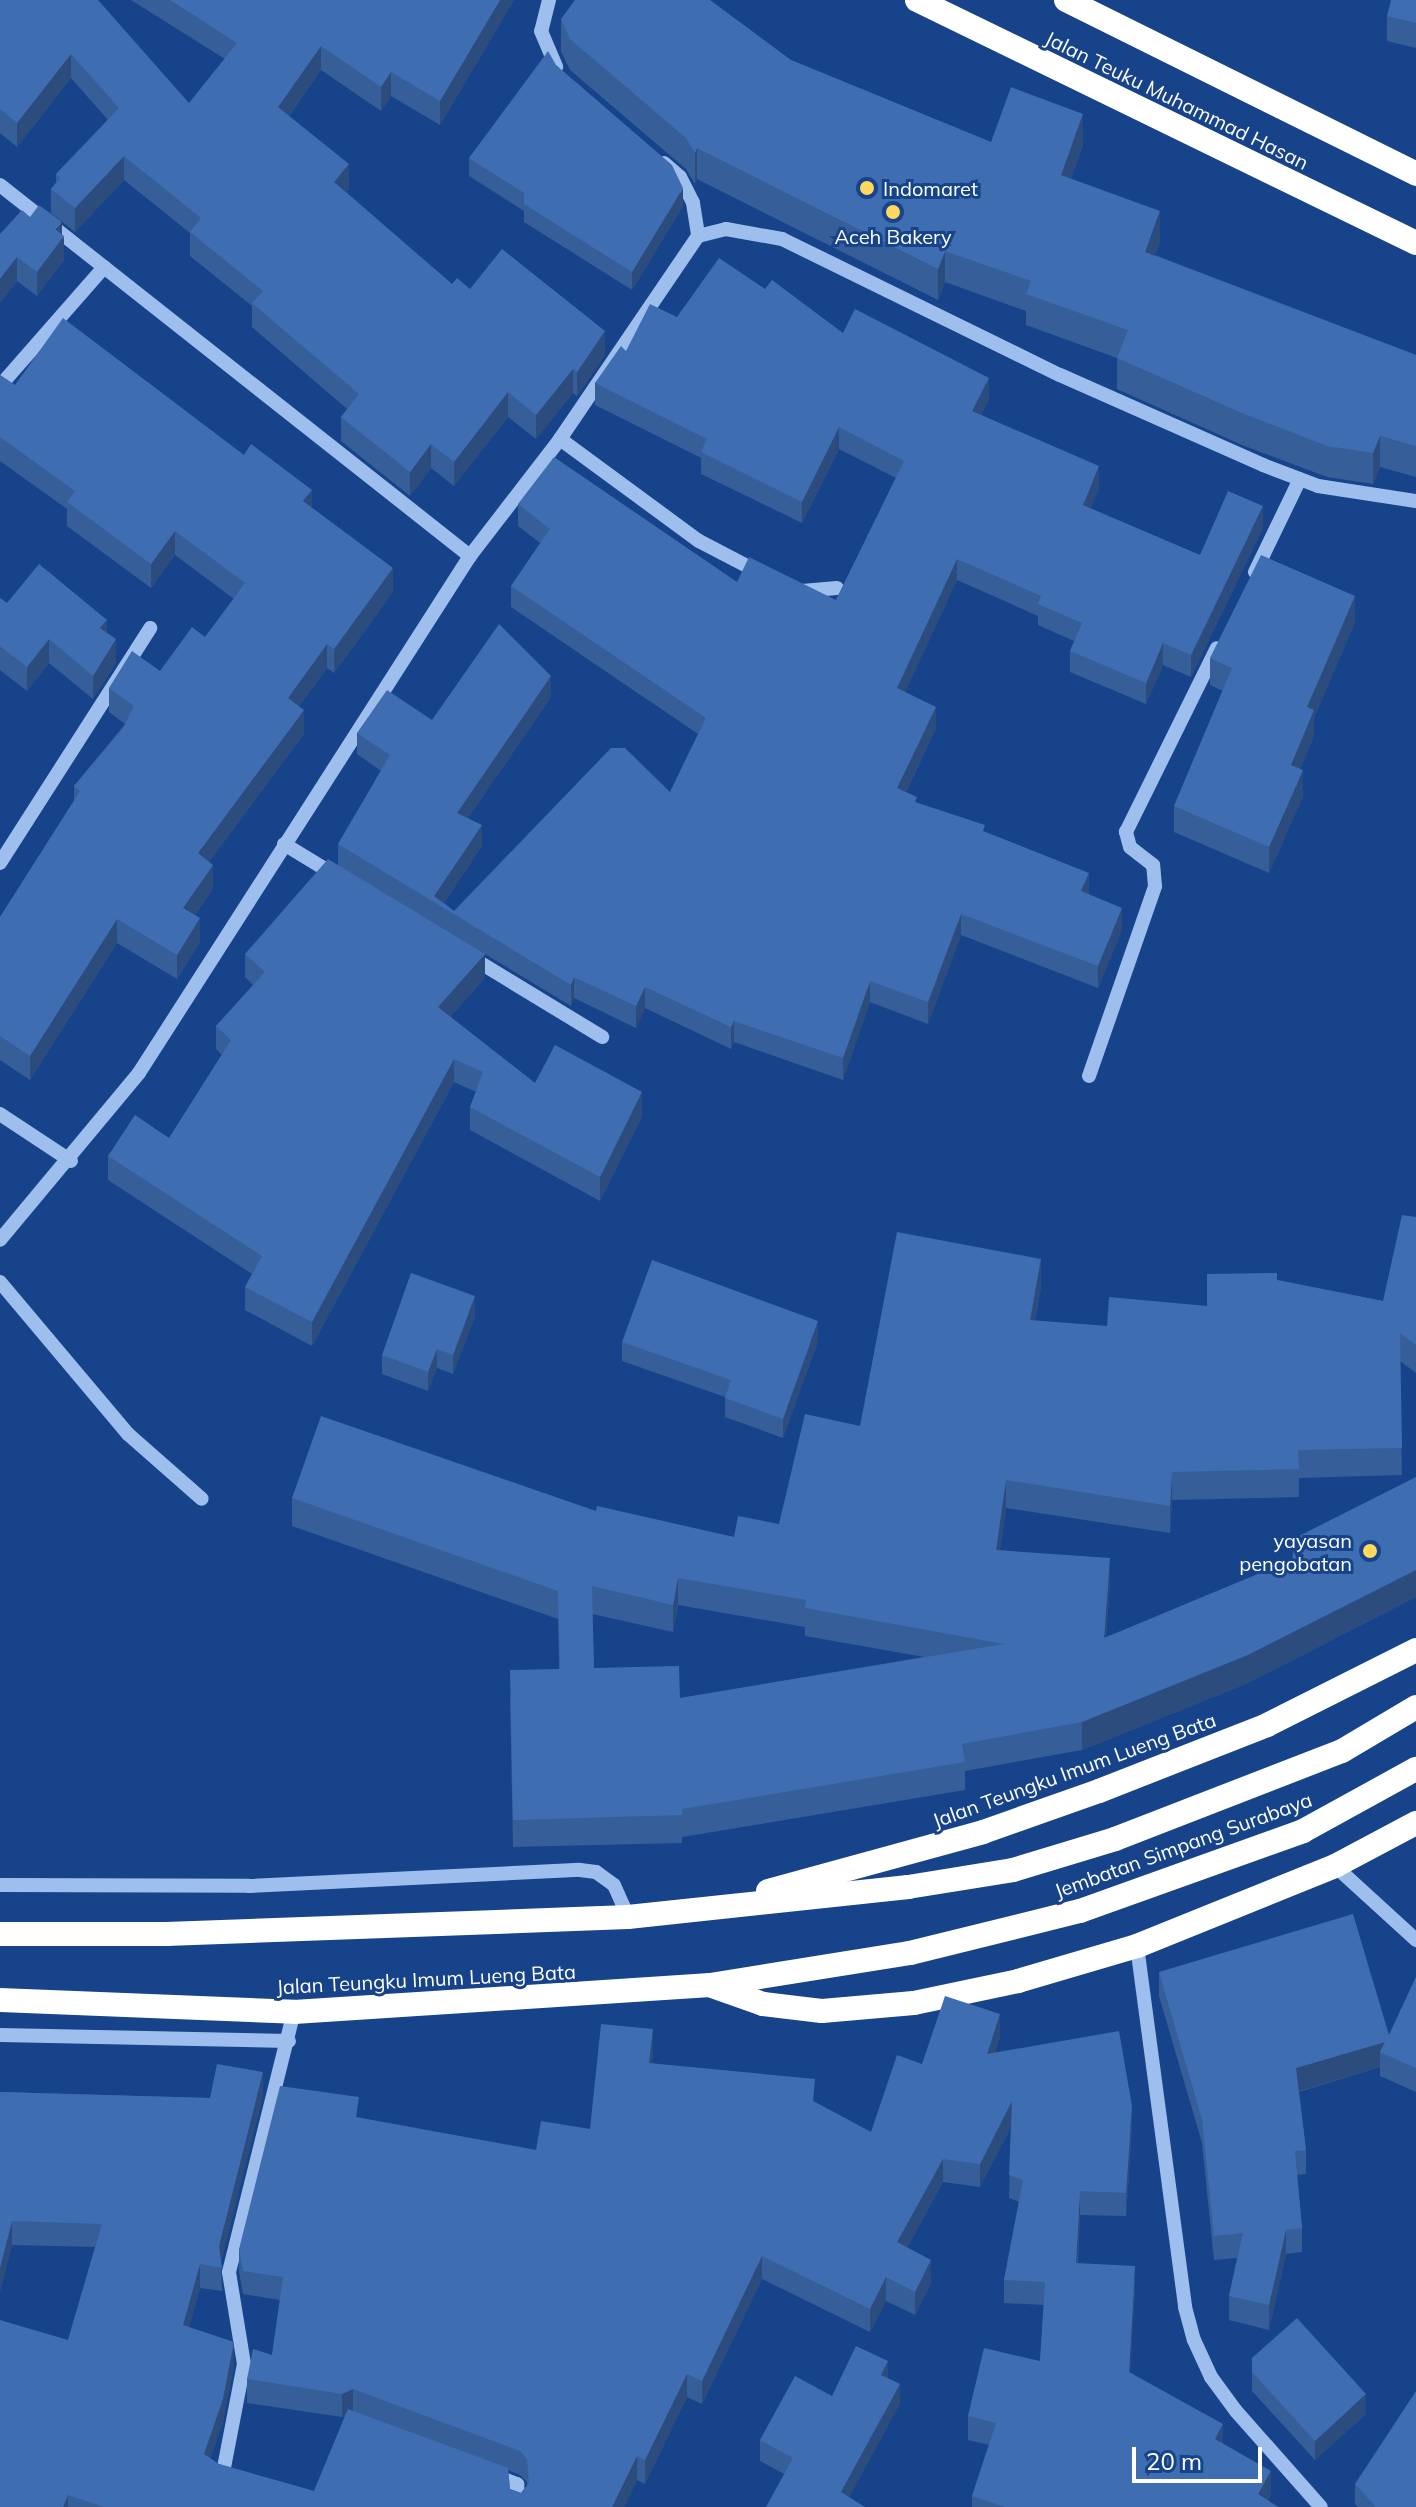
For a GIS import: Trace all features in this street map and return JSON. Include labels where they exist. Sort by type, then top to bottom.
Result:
[{"type":"highway","name":"Jalan Teuku Muhammad Hasan","points":[[917,0],[1416,243]]},
{"type":"highway","name":"Jalan Teuku Muhammad Hasan","points":[[1066,0],[1416,174]]},
{"type":"highway","name":"Jalan Teungku Imum Lueng Bata","points":[[689,1913],[983,1832],[1055,1806],[1267,1725],[1416,1650]]},
{"type":"highway","name":"Jembatan Simpang Surabaya","points":[[908,1887],[1013,1870],[1115,1839],[1342,1751],[1416,1707]]},
{"type":"highway","name":"Jembatan Simpang Surabaya","points":[[910,1953],[1080,1911],[1303,1831],[1416,1769]]},
{"type":"highway","name":"Jalan Teungku Imum Lueng Bata","points":[[710,1985],[763,2004],[822,2011],[914,2003],[1018,1981],[1137,1946],[1335,1866],[1416,1823]]},
{"type":"highway","name":"Jalan Teungku Imum Lueng Bata","points":[[0,1934],[166,1934],[628,1917],[689,1913],[908,1887]]},
{"type":"highway","name":"Jalan Teungku Imum Lueng Bata","points":[[0,2000],[294,2012],[710,1985],[910,1953]]},
{"type":"street","points":[[549,0],[541,31],[562,76]]},
{"type":"street","points":[[656,157],[680,177],[693,203],[698,236]]},
{"type":"street","points":[[0,185],[470,556]]},
{"type":"street","points":[[0,1240],[71,1161],[139,1073],[470,556],[560,439],[698,236],[726,229],[782,239],[1060,375],[1300,479],[1416,501]]},
{"type":"street","points":[[0,386],[104,267]]},
{"type":"street","points":[[560,439],[699,541],[784,585],[813,593],[837,588]]},
{"type":"street","points":[[1245,592],[1300,479]]},
{"type":"street","points":[[0,863],[150,628]]},
{"type":"street","points":[[1089,1076],[1155,886],[1153,865],[1130,847],[1126,832],[1224,634]]},
{"type":"street","points":[[284,844],[350,884]]},
{"type":"street","points":[[457,949],[602,1037]]},
{"type":"street","points":[[0,1114],[71,1161]]},
{"type":"street","points":[[0,1282],[128,1434],[202,1499]]},
{"type":"street","points":[[1335,1866],[1416,1940]]},
{"type":"street","points":[[0,1885],[249,1886],[580,1870],[596,1872],[614,1885],[628,1917]]},
{"type":"street","points":[[1137,1946],[1185,2307],[1194,2340],[1211,2377],[1236,2411],[1321,2507]]},
{"type":"street","points":[[222,2478],[244,2364],[229,2272],[294,2012]]},
{"type":"street","points":[[0,2035],[289,2041]]},
{"type":"street","points":[[475,2469],[517,2484],[519,2507]]},
{"type":"building","points":[[0,0],[98,0],[189,103],[237,43],[170,0],[500,0],[440,101],[391,72],[381,87],[321,46],[278,107],[349,164],[334,182],[452,284],[457,278],[470,289],[502,249],[605,331],[577,372],[573,369],[536,415],[508,392],[454,462],[431,444],[410,472],[341,417],[359,394],[252,303],[263,291],[190,232],[201,218],[124,156],[75,208],[51,189],[60,178],[56,174],[119,108],[71,54],[17,123],[0,109]]},
{"type":"building","points":[[575,0],[710,0],[791,60],[991,142],[1011,87],[1083,114],[1061,175],[1160,211],[1145,252],[1416,355],[1416,446],[1380,436],[1373,453],[1327,446],[1242,413],[1117,358],[1128,330],[1026,294],[1031,281],[945,251],[938,269],[697,148],[695,153],[686,138],[570,39],[561,19]]},
{"type":"building","points":[[1391,0],[1416,0],[1416,23],[1387,16]]},
{"type":"building","points":[[548,51],[556,65],[672,165],[683,188],[632,272],[524,204],[524,193],[469,158]]},
{"type":"building","points":[[39,205],[62,222],[55,229],[64,236],[37,272],[17,257],[0,279],[0,234],[22,210],[30,217]]},
{"type":"building","points":[[719,258],[765,289],[772,280],[843,333],[855,309],[989,378],[972,411],[1099,466],[1083,505],[1200,555],[1228,491],[1263,506],[1191,655],[1163,643],[1146,683],[1070,651],[1082,623],[1038,604],[1041,596],[957,559],[897,688],[936,707],[897,788],[917,797],[915,802],[985,825],[983,831],[1089,873],[1081,891],[1122,908],[1098,966],[961,914],[928,1002],[870,981],[843,1058],[734,1021],[731,1027],[645,987],[636,1006],[574,977],[571,985],[338,844],[390,755],[357,733],[387,690],[432,720],[499,624],[551,676],[457,813],[482,825],[434,896],[454,911],[611,748],[625,748],[670,792],[706,718],[511,586],[550,529],[518,504],[554,457],[737,582],[749,557],[836,600],[904,461],[839,427],[802,502],[701,452],[707,439],[595,383],[621,346],[626,351],[650,304],[677,317]]},
{"type":"building","points":[[63,318],[244,455],[251,444],[312,490],[303,501],[393,568],[334,649],[327,644],[288,698],[304,710],[198,853],[213,865],[183,908],[200,918],[177,955],[117,919],[30,1056],[0,1036],[0,917],[80,791],[74,786],[123,728],[134,706],[109,688],[132,651],[160,671],[192,627],[205,637],[245,583],[175,531],[151,564],[67,502],[75,491],[0,437],[0,375],[15,385]]},
{"type":"building","points":[[1261,555],[1355,596],[1307,707],[1314,710],[1291,765],[1303,770],[1269,847],[1174,806],[1232,668],[1210,658]]},
{"type":"building","points":[[39,564],[107,620],[100,628],[116,639],[93,676],[49,639],[27,667],[0,646],[0,598],[7,603]]},
{"type":"building","points":[[328,859],[485,954],[438,1007],[535,1083],[555,1045],[642,1092],[600,1177],[470,1107],[483,1072],[454,1059],[312,1322],[245,1287],[262,1256],[108,1156],[135,1115],[169,1138],[231,1040],[216,1026],[265,972],[245,954]]},
{"type":"building","points":[[1402,1215],[1416,1217],[1416,1345],[1400,1333],[1402,1448],[1298,1450],[1299,1469],[1172,1472],[1170,1506],[1006,1480],[996,1550],[1110,1558],[1104,1638],[1272,1568],[1291,1570],[1295,1538],[1416,1477],[1416,1570],[1248,1655],[1082,1722],[962,1744],[965,1762],[682,1809],[682,1815],[513,1820],[510,1670],[560,1669],[558,1591],[292,1498],[321,1416],[596,1511],[597,1506],[734,1537],[738,1516],[779,1524],[805,1414],[860,1426],[897,1232],[1041,1259],[1030,1320],[1107,1326],[1109,1297],[1207,1306],[1207,1274],[1277,1273],[1277,1280],[1383,1301]],"holes":[[[678,1578],[806,1600],[805,1608],[1004,1644],[680,1698],[679,1666],[594,1668],[592,1586],[673,1605]]]},
{"type":"building","points":[[652,1260],[818,1321],[783,1419],[725,1398],[731,1380],[622,1342]]},
{"type":"building","points":[[411,1273],[475,1296],[453,1355],[437,1349],[428,1372],[382,1355]]},
{"type":"building","points":[[1353,1914],[1389,2035],[1416,1977],[1416,2068],[1380,2052],[1385,2042],[1296,2068],[1306,2150],[1295,2151],[1302,2228],[1286,2230],[1269,2305],[1229,2296],[1243,2233],[1214,2236],[1202,2119],[1159,1972]]},
{"type":"building","points":[[945,1996],[1000,2014],[987,2054],[1119,2031],[1132,2106],[1126,2193],[1080,2191],[1076,2263],[1135,2266],[1129,2372],[1223,2424],[1215,2439],[1271,2471],[1258,2494],[1278,2507],[1005,2507],[972,2496],[996,2423],[968,2416],[984,2348],[1040,2361],[1045,2282],[1004,2280],[1023,2180],[1009,2175],[1012,2101],[980,2164],[943,2159],[897,2242],[931,2260],[915,2292],[886,2277],[870,2309],[762,2256],[702,2381],[687,2374],[645,2460],[637,2456],[612,2507],[104,2507],[68,2495],[63,2507],[0,2507],[0,2320],[68,2340],[102,2224],[12,2221],[0,2268],[0,2092],[210,2098],[217,2064],[263,2072],[219,2246],[222,2268],[200,2264],[183,2325],[234,2342],[223,2399],[204,2454],[219,2464],[314,2491],[348,2409],[508,2468],[510,2489],[521,2493],[529,2483],[527,2459],[520,2451],[353,2389],[342,2394],[247,2379],[253,2349],[272,2355],[283,2277],[243,2271],[239,2249],[280,2086],[359,2097],[356,2117],[536,2150],[541,2121],[590,2129],[601,2024],[653,2029],[649,2063],[815,2079],[813,2101],[871,2132],[897,2055],[922,2064]]},
{"type":"building","points":[[1297,2318],[1366,2394],[1315,2441],[1252,2372],[1252,2358]]},
{"type":"building","points":[[856,2346],[888,2361],[881,2375],[900,2384],[841,2492],[865,2507],[766,2507],[793,2458],[760,2440],[795,2376],[832,2396]]},
{"type":"building","points":[[1416,2391],[1416,2507],[1376,2507],[1355,2484]]},
{"type":"place","name":"Indomaret","points":[[867,188]]},
{"type":"place","name":"Aceh Bakery","points":[[893,212]]},
{"type":"place","name":"yayasan pengobatan","points":[[1370,1551]]}]
